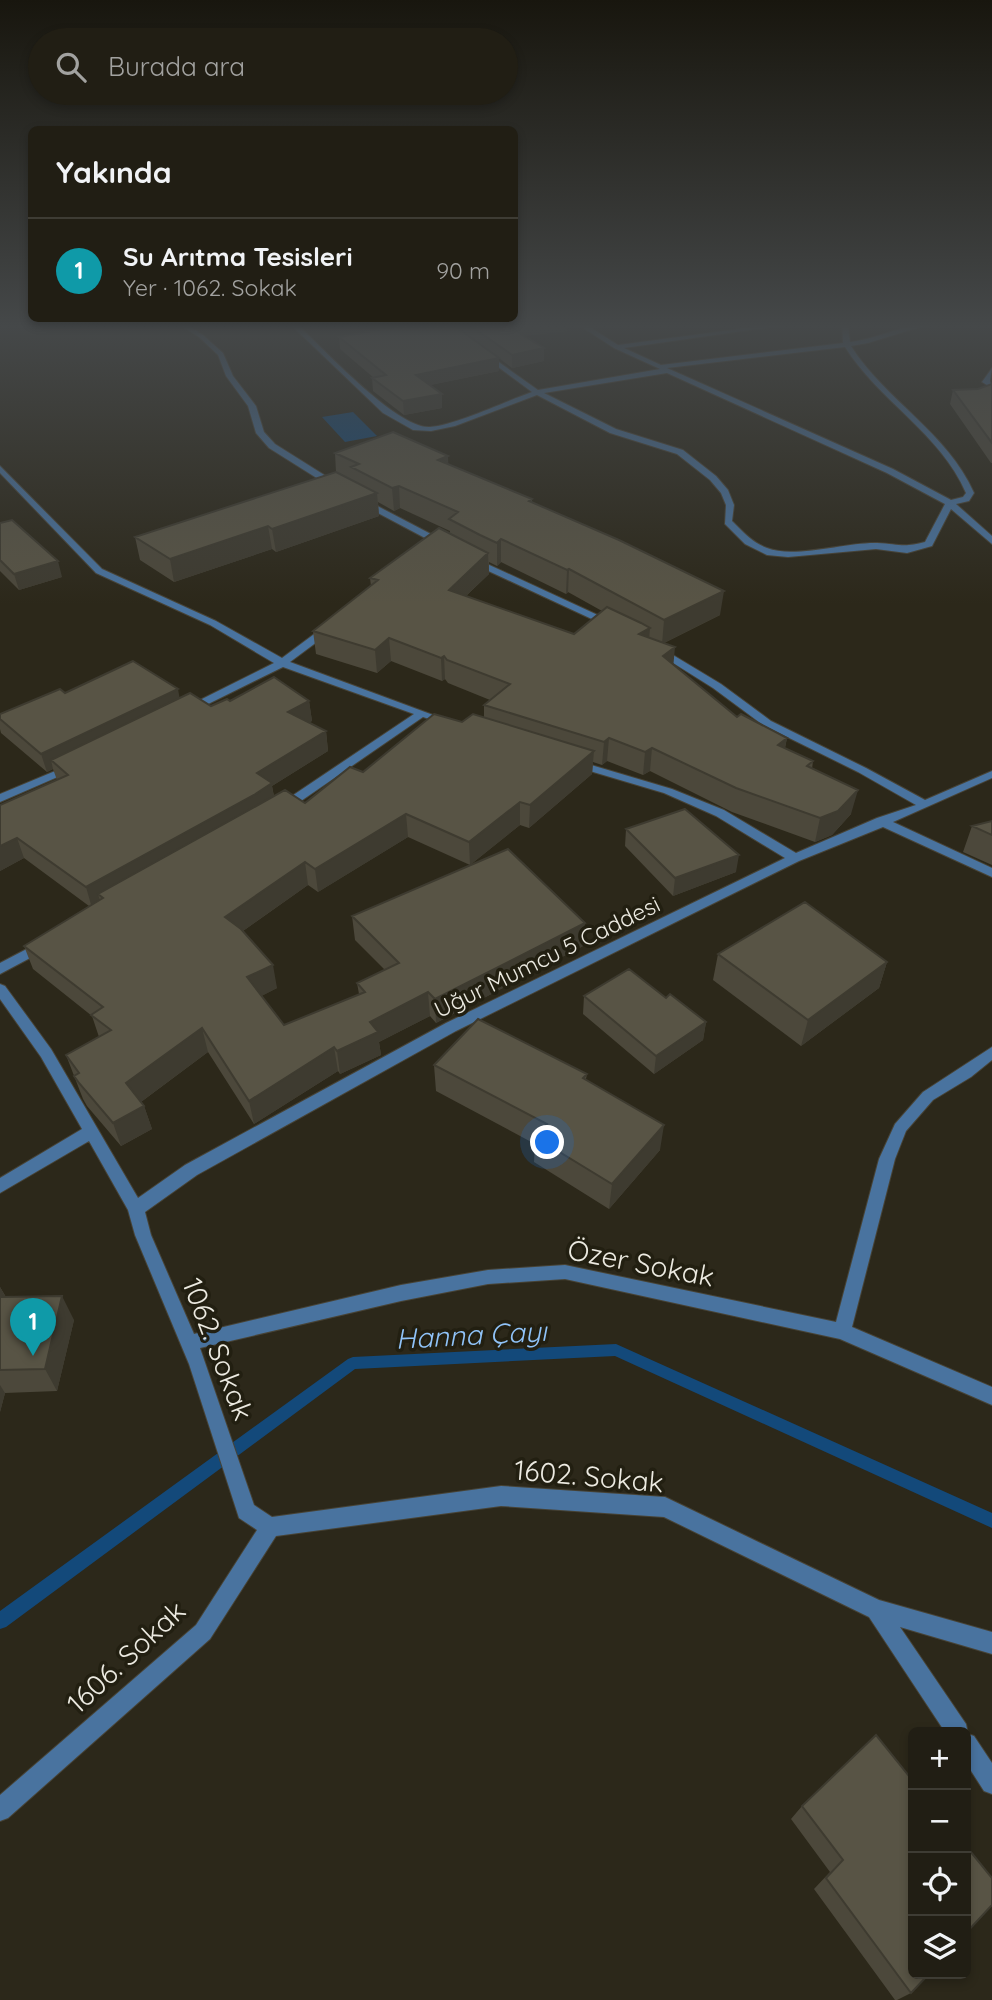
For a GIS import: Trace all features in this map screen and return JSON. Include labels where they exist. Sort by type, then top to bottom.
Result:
[{"type":"street","points":[[255,417],[260,433],[272,446],[346,492]]},
{"type":"street","points":[[397,417],[416,428],[431,429],[471,417]]},
{"type":"street","points":[[587,417],[613,431],[680,452],[713,478],[725,492],[730,505],[729,522],[739,534],[767,552],[788,554],[876,546],[917,549],[929,544],[950,503],[966,499],[970,493],[964,479],[912,417]]},
{"type":"street","points":[[773,417],[890,471],[950,503],[992,541]]},
{"type":"street","points":[[0,467],[99,571],[213,623],[282,663],[459,726]]},
{"type":"street","points":[[358,499],[462,554],[619,628]]},
{"type":"street","points":[[425,548],[435,540]]},
{"type":"street","points":[[178,716],[282,663],[342,617]]},
{"type":"street","points":[[644,641],[717,686],[767,723],[862,769],[925,805]]},
{"type":"street","points":[[275,813],[422,713]]},
{"type":"street","points":[[562,760],[668,792],[720,813],[795,858]]},
{"type":"street","points":[[0,798],[82,762]]},
{"type":"street","name":"Uğur Mumcu 5 Caddesi","points":[[136,1209],[191,1170],[451,1027],[795,858],[925,805],[992,774]]},
{"type":"street","points":[[881,821],[992,873]]},
{"type":"street","points":[[0,969],[48,942]]},
{"type":"street","name":"1062. Sokak","points":[[0,989],[46,1053],[136,1209],[143,1235],[198,1364],[246,1511],[270,1527]]},
{"type":"street","points":[[842,1331],[887,1159],[900,1128],[928,1097],[966,1073],[992,1052]]},
{"type":"street","points":[[0,1186],[92,1131]]},
{"type":"street","name":"Özer Sokak","points":[[188,1343],[401,1293],[488,1277],[554,1272],[622,1283],[842,1331],[992,1395]]},
{"type":"street","name":"1602. Sokak","points":[[270,1527],[501,1496],[665,1507],[876,1610],[992,1643]]},
{"type":"street","name":"1606. Sokak","points":[[0,1810],[203,1632],[270,1527]]},
{"type":"street","points":[[876,1610],[955,1727]]},
{"type":"street","points":[[971,1752],[992,1783]]},
{"type":"water","points":[[322,417],[358,417],[377,436],[345,442]]},
{"type":"building","points":[[973,417],[992,417],[992,443]]},
{"type":"building","points":[[393,432],[448,456],[438,460],[532,499],[529,501],[619,540],[724,591],[664,620],[569,569],[501,539],[497,543],[480,535],[449,519],[458,512],[399,486],[392,488],[351,467],[359,464],[335,453]]},
{"type":"building","points":[[336,472],[377,493],[272,529],[268,526],[170,559],[135,537]]},
{"type":"building","points":[[12,520],[58,561],[14,574],[0,560],[0,523]]},
{"type":"building","points":[[439,528],[488,553],[449,590],[574,634],[607,607],[641,623],[650,628],[639,634],[675,647],[663,656],[737,717],[741,714],[787,738],[778,745],[813,761],[807,766],[858,790],[838,811],[820,818],[736,788],[652,748],[645,752],[609,738],[604,742],[484,705],[510,684],[447,660],[444,656],[441,658],[389,638],[375,650],[313,631],[378,580],[370,578]]},
{"type":"building","points":[[133,661],[178,689],[41,754],[0,719],[0,714],[60,689],[65,693]]},
{"type":"building","points":[[274,677],[309,701],[288,712],[326,731],[257,773],[272,783],[254,795],[86,887],[17,838],[0,846],[0,805],[68,775],[51,760],[190,693],[211,706],[227,699],[230,701]]},
{"type":"building","points":[[434,714],[462,722],[473,714],[594,751],[530,805],[520,802],[469,842],[406,814],[315,869],[305,862],[225,917],[241,929],[273,965],[247,977],[284,1025],[365,992],[357,983],[399,963],[352,916],[508,849],[585,923],[435,999],[428,992],[370,1022],[378,1032],[337,1051],[334,1047],[249,1101],[202,1028],[126,1083],[144,1106],[113,1123],[74,1076],[79,1073],[66,1055],[111,1030],[91,1015],[103,1007],[24,946],[103,898],[98,894],[285,790],[305,803],[350,767],[363,772]]},
{"type":"building","points":[[685,809],[739,855],[675,878],[626,829]]},
{"type":"building","points":[[992,821],[992,835],[972,826]]},
{"type":"building","points":[[805,902],[887,962],[808,1020],[718,954]]},
{"type":"building","points":[[629,969],[666,998],[670,994],[706,1022],[656,1056],[584,996]]},
{"type":"building","points":[[478,1019],[587,1074],[583,1078],[664,1125],[612,1184],[535,1137],[547,1124],[434,1065]]},
{"type":"building","points":[[62,1296],[45,1369],[0,1370],[0,1297]]},
{"type":"building","points":[[876,1735],[908,1775],[908,1979],[924,1979],[911,1993],[826,1878],[843,1860],[802,1806]]},
{"type":"building","points":[[971,1852],[992,1878],[992,1905],[971,1928]]},
{"type":"waterway","name":"Hanna Çayı","points":[[0,1621],[353,1363],[616,1350],[992,1521]]},
{"type":"place","name":"Su Arıtma Tesisleri","points":[[33,1356]]}]
